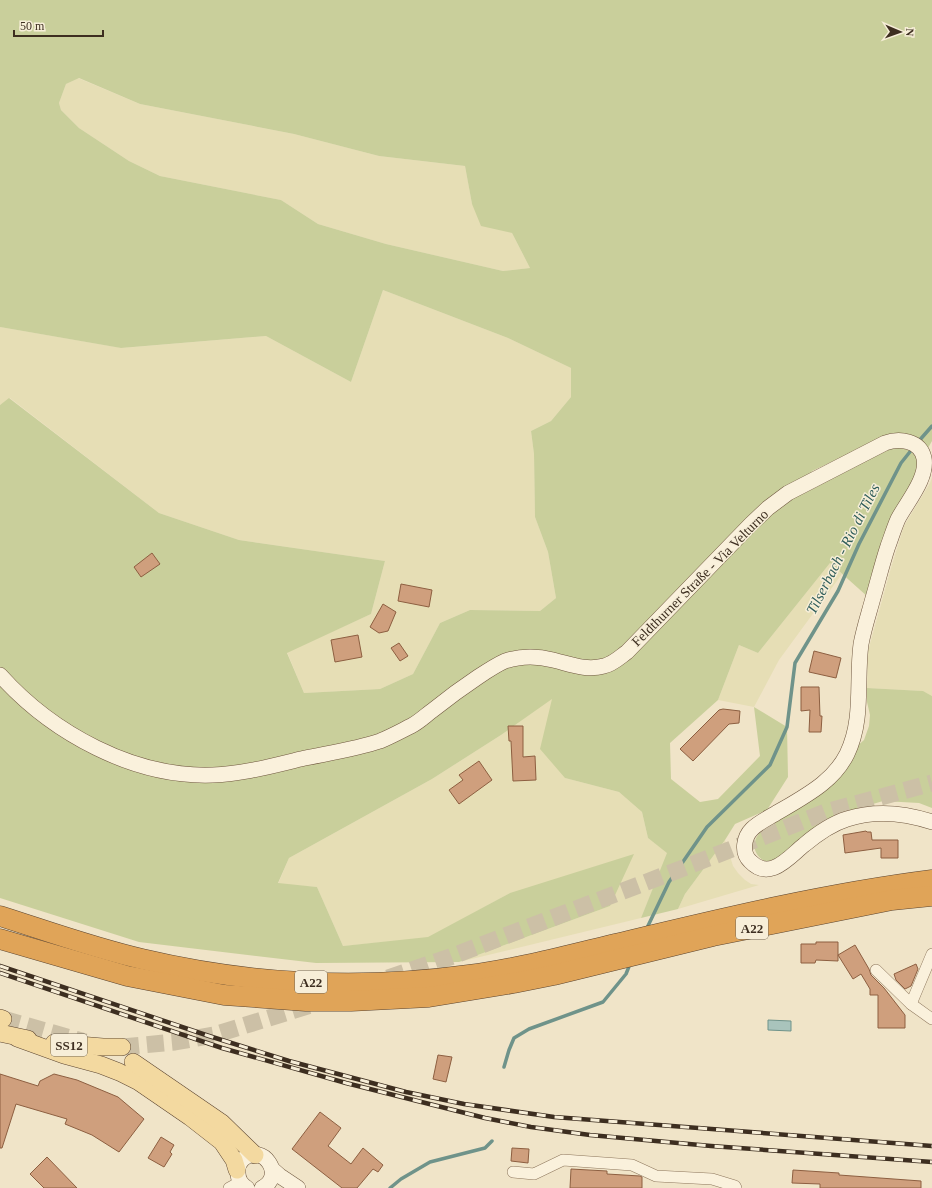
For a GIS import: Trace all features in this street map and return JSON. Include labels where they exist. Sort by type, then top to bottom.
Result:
[{"type":"highway","name":"A22","points":[[0,916],[99,948],[139,959],[183,968],[269,980],[311,982],[382,982],[466,975],[501,970],[556,959],[623,950],[674,938],[730,917],[889,885],[932,880]]},
{"type":"highway","name":"A22","points":[[674,938],[713,936],[892,900],[932,896]]},
{"type":"highway","name":"A22","points":[[0,939],[127,976],[176,986],[224,995],[306,1001],[350,1001],[429,997],[514,984],[554,975],[623,950]]},
{"type":"main road","name":"SS12","points":[[1,1023],[17,1038],[60,1044],[122,1047]]},
{"type":"main road","points":[[17,1038],[64,1055],[101,1065],[120,1072],[139,1082],[190,1117],[222,1142],[234,1160],[239,1182]]},
{"type":"main road","points":[[133,1062],[222,1123],[255,1154]]},
{"type":"street","name":"Feldthurner Straße - Via Velturno","points":[[0,675],[15,692],[39,713],[58,725],[100,749],[144,767],[169,773],[215,775],[246,772],[380,740],[414,725],[491,668],[505,661],[519,658],[542,657],[577,667],[594,668],[605,666],[615,661],[627,652],[768,508],[788,493],[886,443],[898,440],[915,446],[922,453],[924,459],[924,469],[921,479],[897,521],[864,627],[859,663],[857,723],[847,755],[833,775],[822,784],[758,824],[751,830],[747,837],[745,850],[746,857],[755,866],[769,869],[782,865],[819,833],[834,824],[849,818],[888,813],[903,814],[932,822]]},
{"type":"street","points":[[911,1004],[932,954]]},
{"type":"street","points":[[876,970],[911,1004],[932,1019]]},
{"type":"street","points":[[239,1182],[241,1161],[250,1155],[255,1154],[266,1159],[272,1169],[298,1188]]},
{"type":"street","points":[[513,1172],[534,1174],[563,1160],[624,1164],[632,1165],[656,1176],[712,1179],[735,1186],[736,1188]]},
{"type":"street","points":[[268,1187],[272,1176],[272,1169]]},
{"type":"shaded area","points":[[78,78],[140,104],[294,134],[379,156],[465,166],[472,204],[512,233],[530,268],[503,271],[386,244],[318,224],[281,200],[160,176],[129,161],[79,128],[61,110],[59,103],[66,84]]},
{"type":"shaded area","points":[[383,290],[508,338],[571,368],[571,397],[551,421],[531,431],[534,454],[535,517],[548,552],[556,598],[540,611],[470,610],[440,623],[413,674],[380,689],[304,693],[287,652],[371,614],[385,561],[239,540],[159,513],[10,398],[0,405],[0,327],[122,348],[266,336],[351,382]]},
{"type":"shaded area","points":[[932,477],[932,696],[922,691],[867,688],[868,651],[891,568],[904,526],[930,483]]},
{"type":"shaded area","points":[[830,563],[842,574],[779,660],[754,707],[718,700],[739,645],[758,653]]},
{"type":"shaded area","points":[[552,698],[565,778],[619,792],[642,812],[648,838],[668,853],[641,918],[459,962],[610,906],[510,893],[428,938],[343,946],[317,887],[278,884],[289,858],[432,779],[501,735]]},
{"type":"shaded area","points":[[725,840],[733,866],[738,873],[751,884],[759,885],[678,909],[685,894]]},
{"type":"green space","points":[[0,0],[932,0],[932,441],[928,448],[920,440],[906,434],[890,434],[812,471],[801,495],[891,448],[902,448],[913,453],[917,459],[918,468],[868,597],[830,563],[758,653],[739,645],[718,700],[670,743],[671,779],[700,802],[718,799],[760,756],[754,707],[787,727],[788,777],[767,810],[735,824],[685,894],[678,909],[641,918],[667,853],[648,838],[642,812],[619,792],[565,778],[540,749],[552,699],[501,735],[432,779],[289,858],[278,883],[317,887],[343,946],[428,937],[510,893],[634,854],[610,906],[459,962],[316,963],[139,942],[0,898],[0,405],[9,398],[159,513],[239,540],[385,561],[371,614],[287,653],[304,693],[380,689],[413,674],[440,623],[470,610],[540,611],[556,598],[548,552],[535,517],[534,454],[531,431],[551,421],[571,397],[571,368],[508,338],[383,290],[351,382],[266,336],[121,348],[0,327]],"holes":[[[79,78],[140,104],[294,134],[379,156],[465,166],[472,204],[481,226],[512,233],[530,268],[503,271],[386,244],[318,224],[281,200],[160,176],[129,161],[79,128],[61,110],[59,103],[66,84]]]},
{"type":"green space","points":[[867,688],[923,691],[932,696],[932,808],[919,803],[883,801],[853,810],[780,858],[769,861],[762,860],[757,854],[755,841],[763,829],[864,740],[869,726],[870,715],[867,702]]},
{"type":"water","points":[[768,1020],[791,1021],[791,1031],[768,1030]]},
{"type":"building","points":[[152,553],[160,564],[141,577],[134,567]]},
{"type":"building","points":[[401,584],[432,590],[429,607],[398,601]]},
{"type":"building","points":[[383,604],[396,612],[388,631],[379,633],[370,627]]},
{"type":"building","points":[[358,635],[362,657],[335,662],[331,640]]},
{"type":"building","points":[[399,643],[408,656],[400,661],[391,648]]},
{"type":"building","points":[[814,651],[841,658],[836,678],[809,672]]},
{"type":"building","points":[[801,687],[819,687],[820,716],[822,716],[821,732],[809,732],[810,710],[801,711]]},
{"type":"building","points":[[719,710],[740,711],[739,723],[729,724],[693,761],[680,749]]},
{"type":"building","points":[[508,726],[523,726],[523,757],[535,756],[536,780],[513,781],[511,741],[509,741]]},
{"type":"building","points":[[479,761],[492,780],[459,804],[449,790],[463,780],[459,775]]},
{"type":"building","points":[[866,831],[871,832],[872,840],[898,840],[898,858],[881,858],[881,848],[845,853],[843,835]]},
{"type":"building","points":[[816,942],[838,942],[838,961],[816,960],[815,963],[801,963],[801,944],[816,944]]},
{"type":"building","points":[[855,945],[871,975],[884,988],[905,1015],[905,1028],[878,1028],[878,995],[870,995],[870,989],[861,974],[853,979],[838,955]]},
{"type":"building","points":[[916,964],[918,969],[911,986],[905,989],[896,980],[894,974]]},
{"type":"building","points":[[438,1055],[452,1057],[446,1082],[433,1079]]},
{"type":"building","points":[[0,1074],[38,1086],[40,1081],[54,1074],[77,1080],[118,1097],[144,1119],[119,1152],[92,1135],[65,1124],[67,1119],[16,1104],[2,1148],[0,1148]]},
{"type":"building","points":[[320,1112],[341,1128],[328,1146],[351,1164],[363,1148],[383,1165],[378,1172],[373,1169],[357,1188],[342,1188],[292,1149]]},
{"type":"building","points":[[161,1137],[174,1145],[170,1152],[172,1154],[164,1167],[148,1158]]},
{"type":"building","points":[[512,1148],[529,1149],[528,1163],[511,1161]]},
{"type":"building","points":[[47,1157],[77,1188],[44,1188],[30,1174]]},
{"type":"building","points":[[571,1169],[607,1171],[607,1174],[640,1176],[642,1177],[642,1188],[570,1188]]},
{"type":"building","points":[[793,1170],[921,1181],[921,1188],[820,1188],[820,1184],[792,1183]]},
{"type":"waterway","name":"Tilserbach - Rio di Tiles","points":[[918,442],[932,426]]},
{"type":"waterway","name":"Tilserbach - Rio di Tiles","points":[[646,930],[669,882],[707,827],[770,765],[787,727],[795,663],[838,591],[859,544],[901,463],[913,448]]},
{"type":"waterway","points":[[504,1067],[514,1038],[529,1029],[603,1002],[626,974],[630,964]]},
{"type":"waterway","points":[[390,1188],[401,1179],[430,1162],[485,1148],[492,1141]]},
{"type":"tunnel","points":[[388,978],[450,957],[826,812],[932,783]]},
{"type":"tunnel","points":[[122,1047],[175,1042],[214,1035],[314,1004]]},
{"type":"tunnel","points":[[3,1019],[85,1042]]},
{"type":"railway","points":[[0,966],[209,1036],[289,1061],[406,1092],[464,1104],[554,1117],[932,1146]]},
{"type":"railway","points":[[0,973],[222,1048],[346,1083],[485,1118],[531,1127],[590,1135],[711,1146],[932,1162]]}]
